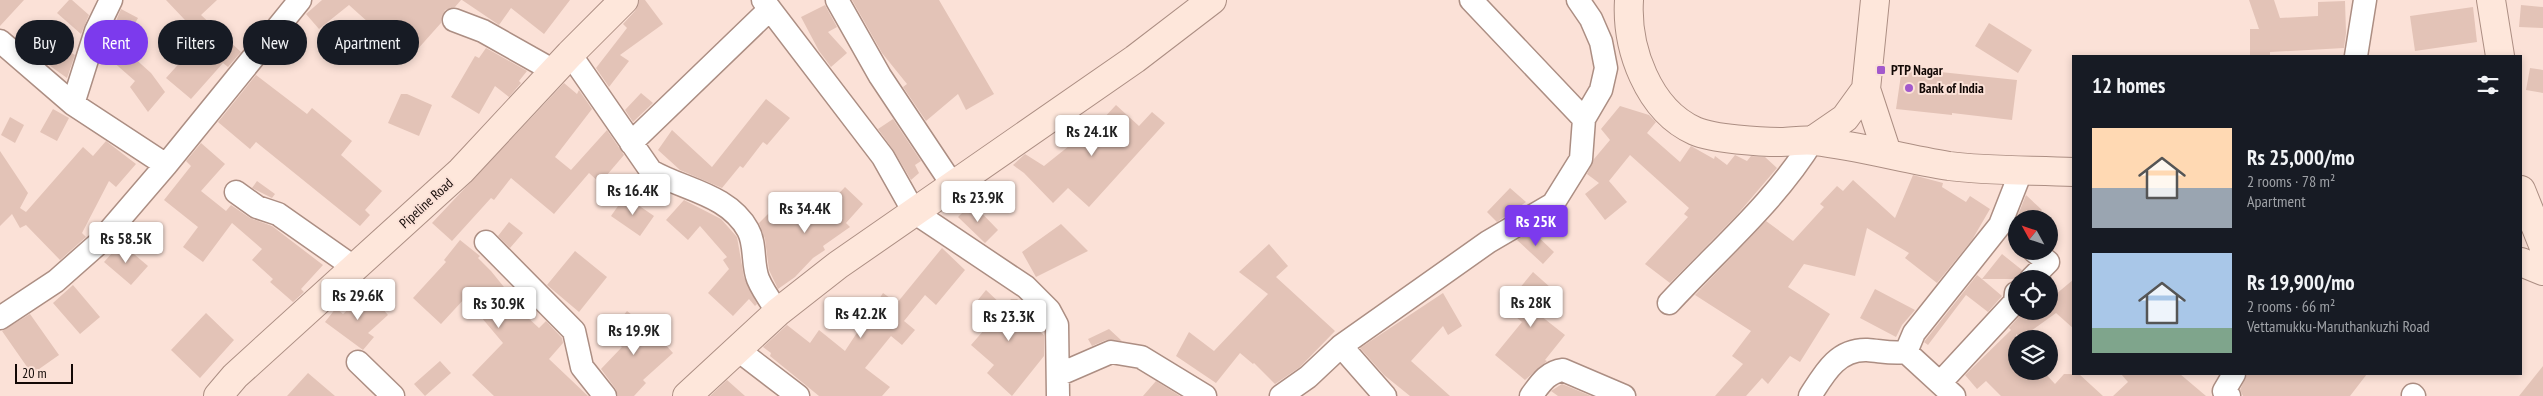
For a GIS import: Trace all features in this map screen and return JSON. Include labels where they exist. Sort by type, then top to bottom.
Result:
[{"type":"main road","name":"Pipeline Road","points":[[218,396],[235,376],[462,171],[562,62],[624,0]]},
{"type":"main road","points":[[687,396],[778,312],[838,265],[914,212],[954,187],[1135,59],[1212,0]]},
{"type":"main road","points":[[1629,0],[1628,16],[1636,59],[1653,92],[1672,115],[1696,131],[1730,138],[1780,142],[1813,140],[1950,166],[2072,172]]},
{"type":"main road","points":[[1875,0],[1866,89],[1887,153]]},
{"type":"main road","points":[[2490,0],[2500,55]]},
{"type":"main road","points":[[1813,140],[1846,118],[1866,89]]},
{"type":"main road","points":[[2522,192],[2543,244]]},
{"type":"main road","points":[[2522,262],[2543,271]]},
{"type":"street","points":[[73,104],[96,31],[111,0]]},
{"type":"street","points":[[0,318],[56,281],[98,243],[166,165],[300,0]]},
{"type":"street","points":[[837,0],[880,76],[954,187]]},
{"type":"street","points":[[1471,0],[1584,119]]},
{"type":"street","points":[[1281,396],[1308,376],[1340,346],[1488,242],[1553,204],[1581,159],[1584,119],[1601,90],[1606,68],[1602,42],[1591,18],[1578,0]]},
{"type":"street","points":[[2356,55],[2365,0]]},
{"type":"street","points":[[631,143],[766,4],[883,157],[914,212],[1026,287],[1048,310],[1056,325],[1058,386]]},
{"type":"street","points":[[454,20],[562,62],[631,143],[651,171],[669,181],[720,201],[736,214],[749,231],[758,278],[778,312]]},
{"type":"street","points":[[0,41],[73,104],[166,165]]},
{"type":"street","points":[[1669,303],[1764,205],[1794,170],[1813,140]]},
{"type":"street","points":[[2013,210],[2022,169]]},
{"type":"street","points":[[236,192],[257,206],[278,214],[355,268]]},
{"type":"street","points":[[1906,352],[1914,334],[2008,231]]},
{"type":"street","points":[[486,242],[574,331],[582,367],[605,396]]},
{"type":"street","points":[[2040,270],[2048,262],[2045,260]]},
{"type":"street","points":[[1906,352],[1947,390],[2008,311]]},
{"type":"street","points":[[1340,346],[1385,396]]},
{"type":"street","points":[[738,350],[798,396]]},
{"type":"street","points":[[1810,396],[1838,357],[1866,350],[1891,354],[1906,352]]},
{"type":"street","points":[[1058,386],[1111,352],[1141,357],[1205,396]]},
{"type":"street","points":[[358,362],[393,396]]},
{"type":"street","points":[[1531,396],[1547,376],[1555,371],[1563,370],[1624,396]]},
{"type":"street","points":[[2229,396],[2224,391],[2233,375]]},
{"type":"building","points":[[0,0],[24,0],[0,26]]},
{"type":"building","points":[[69,0],[72,0],[89,15],[87,20],[84,20],[81,34],[74,28],[74,20],[65,20],[57,13]]},
{"type":"building","points":[[166,0],[217,0],[201,15],[206,20],[185,20]]},
{"type":"building","points":[[322,0],[461,0],[455,7],[445,10],[441,23],[419,48],[419,20],[366,20],[349,5],[330,20],[317,20],[317,27],[306,14]]},
{"type":"building","points":[[462,0],[570,0],[544,34],[511,8],[499,25]]},
{"type":"building","points":[[639,0],[645,0],[663,24],[620,55],[629,61],[609,87],[596,68],[627,28],[623,24],[635,11]]},
{"type":"building","points":[[852,0],[939,0],[994,94],[966,110],[958,94],[926,121],[903,87],[907,84],[882,53]]},
{"type":"building","points":[[2249,0],[2274,0],[2280,18],[2318,16],[2318,2],[2345,1],[2346,33],[2344,48],[2270,52],[2270,55],[2250,55],[2250,29],[2259,29]]},
{"type":"building","points":[[825,5],[837,27],[828,32],[847,53],[831,67],[819,51],[801,17]]},
{"type":"building","points":[[2521,5],[2543,7],[2543,28],[2519,27]]},
{"type":"building","points":[[2473,7],[2477,42],[2415,51],[2410,16]]},
{"type":"building","points":[[121,9],[138,18],[137,20],[116,20]]},
{"type":"building","points":[[1989,23],[2032,50],[2018,73],[1975,46]]},
{"type":"building","points":[[233,45],[241,52],[233,61]]},
{"type":"building","points":[[486,48],[527,71],[519,81],[521,83],[509,97],[495,86],[479,114],[451,97],[475,56],[479,58]]},
{"type":"building","points":[[49,65],[72,65],[67,78]]},
{"type":"building","points":[[117,65],[142,65],[151,73],[165,92],[148,112],[130,87],[135,81]]},
{"type":"building","points":[[178,65],[221,65],[191,99],[166,78]]},
{"type":"building","points":[[1902,68],[2017,80],[2012,120],[1896,109]]},
{"type":"building","points":[[2530,68],[2543,70],[2543,93],[2526,90]]},
{"type":"building","points":[[256,75],[307,114],[312,108],[352,141],[341,155],[382,191],[365,210],[370,215],[360,226],[256,142],[250,149],[218,122]]},
{"type":"building","points":[[564,83],[577,94],[579,90],[592,109],[555,157],[571,170],[607,130],[624,155],[600,183],[589,173],[554,214],[511,178],[494,200],[491,198],[452,241],[432,223]]},
{"type":"building","points":[[641,93],[653,103],[633,122],[625,110]]},
{"type":"building","points":[[401,94],[407,94],[432,105],[419,136],[388,123]]},
{"type":"building","points":[[766,99],[790,118],[767,145],[763,142],[743,168],[740,166],[722,188],[680,170],[658,150],[672,130],[712,167]]},
{"type":"building","points":[[1116,105],[1139,126],[1152,112],[1165,123],[1089,207],[1068,188],[1053,203],[1024,173],[1013,165],[1025,154],[1044,166],[1074,142],[1071,139],[1094,115],[1101,121]]},
{"type":"building","points":[[1620,106],[1649,115],[1656,122],[1647,133],[1680,162],[1691,146],[1714,159],[1715,156],[1727,165],[1735,155],[1747,161],[1751,156],[1765,157],[1777,168],[1736,216],[1670,283],[1645,264],[1688,217],[1684,214],[1689,208],[1630,155],[1609,181],[1627,202],[1605,220],[1585,194],[1599,183],[1587,174],[1594,159],[1610,140],[1601,129]]},
{"type":"building","points":[[53,109],[69,118],[57,141],[40,132]]},
{"type":"building","points":[[10,117],[24,125],[15,143],[1,135]]},
{"type":"building","points":[[893,119],[921,161],[915,165],[919,173],[911,180],[878,129]]},
{"type":"building","points":[[106,141],[136,164],[116,187],[109,181],[82,233],[86,237],[60,260],[26,225],[20,228],[12,214],[0,226],[0,151],[28,193],[20,208],[26,212],[83,147],[93,156]]},
{"type":"building","points":[[201,143],[225,164],[201,191],[226,211],[231,205],[250,218],[272,226],[323,265],[301,289],[304,292],[293,302],[270,282],[273,279],[252,260],[262,249],[232,223],[203,262],[183,247],[198,227],[164,200],[191,166],[186,161]]},
{"type":"building","points":[[1913,175],[1943,183],[1942,187],[1966,202],[1970,196],[1990,209],[1972,240],[1937,283],[1905,258],[1909,253],[1867,228],[1855,276],[1804,264],[1788,287],[1830,314],[1800,362],[1790,356],[1768,384],[1762,378],[1746,396],[1715,396],[1743,364],[1732,356],[1751,331],[1695,295],[1766,221],[1793,241],[1824,207],[1820,204],[1837,186],[1843,191],[1853,180],[1895,218]]},
{"type":"building","points":[[257,181],[275,194],[272,198],[252,188]]},
{"type":"building","points":[[845,187],[863,204],[846,223],[850,227],[823,246],[825,250],[813,258],[795,277],[778,289],[769,270],[765,239],[759,223],[771,211],[785,224],[811,195],[825,208]]},
{"type":"building","points":[[1510,188],[1526,202],[1497,222],[1487,212]]},
{"type":"building","points":[[2026,195],[2042,210],[2020,210]]},
{"type":"building","points":[[625,196],[654,216],[640,236],[611,216]]},
{"type":"building","points":[[684,200],[721,219],[737,237],[744,277],[757,304],[755,306],[749,299],[733,316],[708,293],[729,269],[723,260],[727,257],[700,226],[688,240],[666,220]]},
{"type":"building","points":[[972,203],[998,230],[985,243],[958,217]]},
{"type":"building","points":[[509,222],[523,233],[510,248],[498,236]]},
{"type":"building","points":[[1061,224],[1088,251],[1036,277],[1022,252]]},
{"type":"building","points":[[1532,231],[1554,252],[1543,264],[1517,240]]},
{"type":"building","points":[[460,240],[480,256],[478,258],[516,302],[513,304],[539,328],[546,321],[562,338],[563,343],[549,359],[588,396],[494,396],[472,375],[503,343],[465,298],[441,324],[413,298],[446,262],[444,260]]},
{"type":"building","points":[[121,243],[148,266],[131,285],[104,262]]},
{"type":"building","points":[[1269,244],[1288,266],[1276,277],[1335,331],[1300,367],[1275,384],[1254,363],[1240,353],[1216,383],[1176,356],[1189,332],[1214,351],[1268,294],[1239,272]]},
{"type":"building","points":[[942,248],[965,270],[936,305],[925,295],[904,321],[915,330],[902,345],[891,336],[865,368],[890,387],[882,396],[819,396],[770,356],[771,353],[763,347],[787,325],[810,343],[819,330],[845,351],[883,293],[897,303]]},
{"type":"building","points":[[575,251],[607,277],[579,312],[547,285]]},
{"type":"building","points":[[2002,254],[2022,270],[2008,270],[2008,279],[1982,279]]},
{"type":"building","points":[[1533,272],[1560,296],[1541,316],[1565,335],[1545,360],[1547,361],[1525,380],[1495,355],[1522,322],[1504,307]]},
{"type":"building","points":[[1977,275],[2002,296],[1988,312],[1966,295],[1928,345],[1924,342]]},
{"type":"building","points":[[2072,281],[2072,327],[2058,315],[2058,292]]},
{"type":"building","points":[[73,285],[100,317],[80,334],[53,303]]},
{"type":"building","points":[[1875,289],[1915,310],[1902,325],[1896,337],[1860,318]]},
{"type":"building","points":[[986,290],[1004,307],[1011,299],[1017,299],[1033,313],[1026,321],[1044,335],[1044,356],[1012,396],[987,373],[994,365],[971,345],[991,322],[973,306]]},
{"type":"building","points":[[368,292],[388,315],[368,333],[374,337],[363,350],[325,322],[336,308],[343,314]]},
{"type":"building","points":[[1443,293],[1462,326],[1448,335],[1443,326],[1411,361],[1450,396],[1410,396],[1384,375],[1360,348]]},
{"type":"building","points":[[627,311],[656,334],[673,353],[643,380],[646,383],[634,396],[618,396],[615,388],[601,369],[622,347],[607,336]]},
{"type":"building","points":[[206,313],[234,340],[200,378],[171,350]]},
{"type":"building","points":[[30,314],[59,355],[32,374],[2,331]]},
{"type":"building","points":[[2016,320],[2046,320],[2032,330],[2011,330],[2009,328]]},
{"type":"building","points":[[1109,329],[1122,341],[1106,340],[1092,346],[1088,339]]},
{"type":"building","points":[[2008,333],[2008,380],[2051,380],[2055,384],[2064,374],[2080,375],[2103,396],[2001,396],[1986,381],[1977,389],[1965,375]]},
{"type":"building","points":[[440,361],[451,373],[425,396],[414,384]]},
{"type":"building","points":[[2543,366],[2543,396],[2519,396]]},
{"type":"building","points":[[308,373],[335,396],[287,396]]},
{"type":"building","points":[[2122,375],[2181,375],[2206,396],[2113,396],[2128,382]]},
{"type":"building","points":[[2247,375],[2366,375],[2350,396],[2243,396],[2240,390]]},
{"type":"building","points":[[727,380],[745,396],[710,396]]},
{"type":"building","points":[[1156,381],[1180,396],[1143,396]]},
{"type":"building","points":[[1562,384],[1591,396],[1558,396],[1551,391]]},
{"type":"place","name":"PTP Nagar","points":[[1881,70]]},
{"type":"place","name":"Bank of India","points":[[1909,88]]}]
